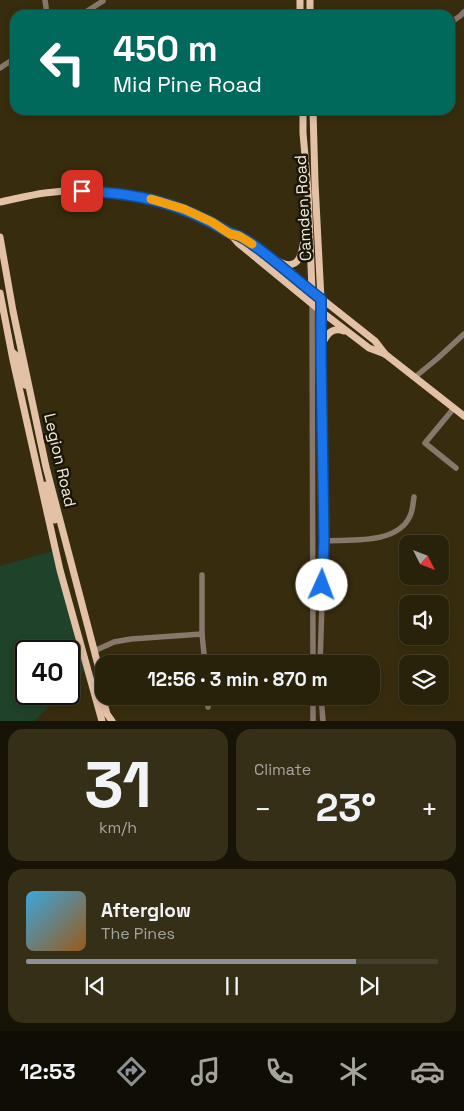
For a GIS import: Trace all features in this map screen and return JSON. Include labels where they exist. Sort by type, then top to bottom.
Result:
[{"type":"main road","name":"Camden Road","points":[[303,115],[312,292]]},
{"type":"main road","name":"Camden Road","points":[[313,115],[321,299]]},
{"type":"main road","points":[[230,234],[239,236],[283,264],[294,264],[302,255],[304,245],[308,190]]},
{"type":"main road","points":[[0,202],[32,195],[82,191],[120,193],[153,199],[184,209],[212,222],[230,234],[238,243],[322,312],[369,348],[385,354]]},
{"type":"main road","name":"Legion Road","points":[[0,237],[13,311],[48,474],[95,655]]},
{"type":"main road","points":[[264,253],[375,341],[385,354],[464,416]]},
{"type":"main road","points":[[0,292],[6,306],[16,348],[21,349]]},
{"type":"main road","name":"Legion Road","points":[[0,292],[60,570],[102,721]]},
{"type":"main road","points":[[321,346],[328,333],[339,329],[348,332]]},
{"type":"main road","points":[[12,352],[17,355],[24,383],[30,391]]},
{"type":"main road","points":[[23,405],[28,415],[42,472],[48,474]]},
{"type":"main road","points":[[40,482],[44,481],[62,547],[71,562]]},
{"type":"main road","points":[[84,652],[90,653],[107,714],[112,721]]},
{"type":"main road","points":[[108,705],[112,721]]},
{"type":"street","points":[[89,10],[103,1]]},
{"type":"street","name":"Camden Road","points":[[312,292],[313,655]]},
{"type":"street","name":"Camden Road","points":[[320,655],[324,541],[321,299]]},
{"type":"street","points":[[415,377],[464,334]]},
{"type":"street","points":[[454,408],[425,443],[456,468]]},
{"type":"street","points":[[324,541],[370,539],[399,530],[410,516],[414,497]]},
{"type":"street","points":[[202,575],[203,655]]},
{"type":"street","points":[[94,651],[114,642],[131,638],[202,634]]},
{"type":"street","points":[[313,705],[313,721]]},
{"type":"street","points":[[322,705],[323,721]]},
{"type":"green space","points":[[53,551],[78,640],[15,640],[15,705],[51,705],[34,721],[0,721],[0,566]]},
{"type":"green space","points":[[80,648],[86,669],[80,675]]},
{"type":"slow traffic","points":[[151,199],[184,209],[252,244]]},
{"type":"route","points":[[82,191],[139,196],[184,209],[252,244],[321,299],[324,541],[322,585]]}]
